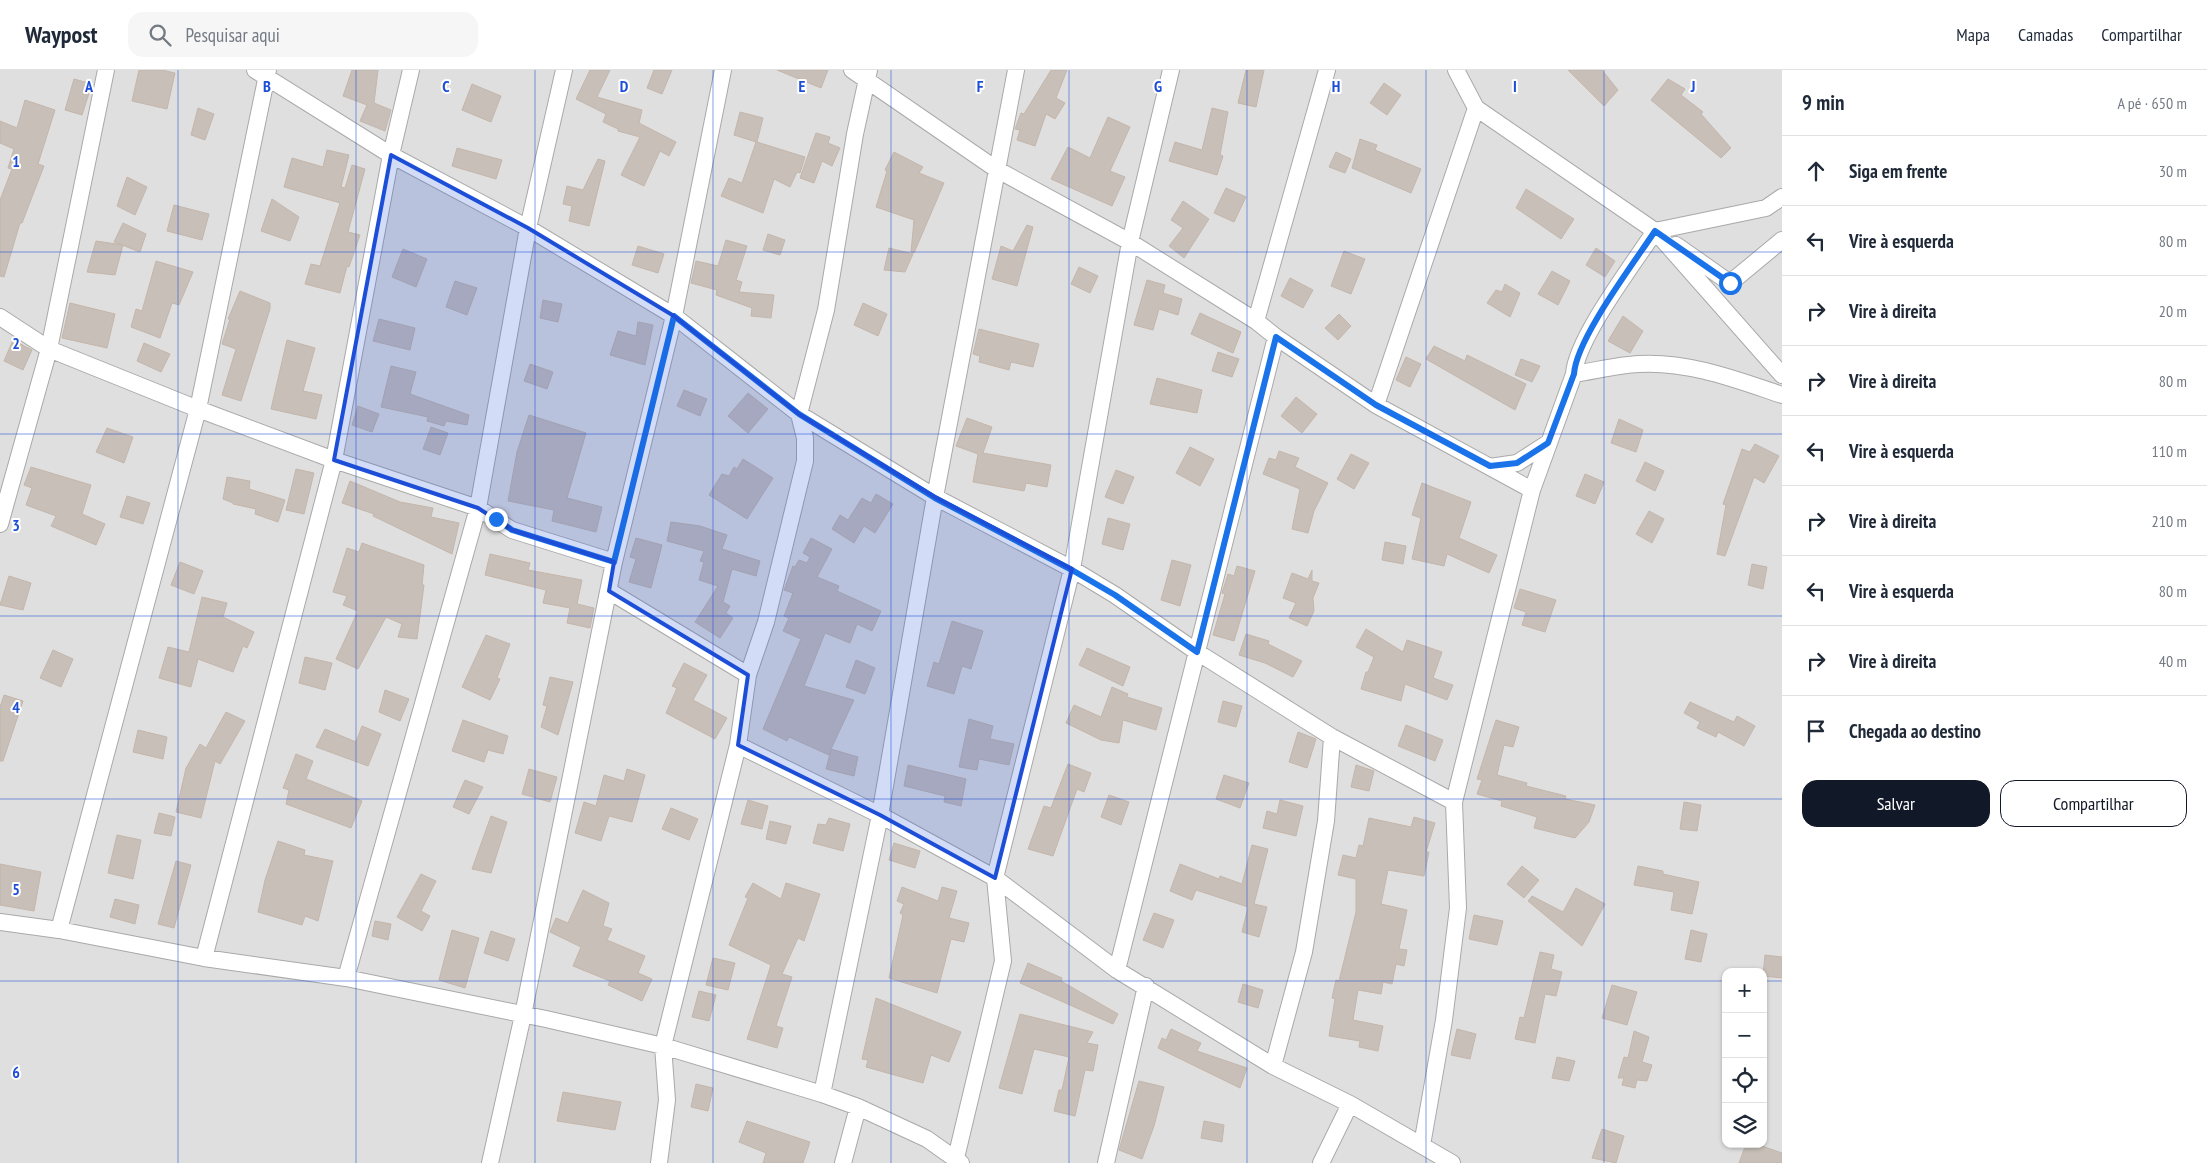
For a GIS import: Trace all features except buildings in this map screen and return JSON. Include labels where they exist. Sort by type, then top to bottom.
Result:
[{"type":"street","points":[[0,524],[49,349],[106,70]]},
{"type":"street","points":[[204,958],[334,460],[391,155],[412,70]]},
{"type":"street","points":[[346,978],[478,508],[528,228],[564,70]]},
{"type":"street","points":[[490,1163],[523,1015],[610,591],[614,562],[674,316],[723,70]]},
{"type":"street","points":[[852,70],[868,74],[996,169],[1130,242],[1256,321],[1276,337],[1376,405],[1532,490]]},
{"type":"street","points":[[822,1094],[880,815],[935,498],[1016,70]]},
{"type":"street","points":[[0,922],[59,930],[204,958],[346,978],[663,1046],[822,1094],[858,1107],[927,1139],[958,1160],[1003,961],[995,878],[1072,570],[1130,242],[1171,70]]},
{"type":"street","points":[[1256,321],[1327,70]]},
{"type":"street","points":[[1456,70],[1476,108],[1730,283],[1782,240]]},
{"type":"street","points":[[59,930],[198,409],[263,72],[391,155],[528,228],[674,316],[799,414],[935,498],[1072,570],[1115,595],[1197,652],[1332,737],[1454,802]]},
{"type":"street","points":[[660,1163],[667,1100],[663,1046],[738,745],[748,675],[766,622],[805,461],[805,438],[799,414],[826,310],[868,74]]},
{"type":"street","points":[[1376,405],[1476,108]]},
{"type":"street","points":[[1422,1144],[1444,1020],[1458,908],[1454,802],[1532,490],[1574,374],[1574,364],[1599,316],[1655,231],[1766,208],[1782,197]]},
{"type":"street","points":[[1655,231],[1782,375]]},
{"type":"street","points":[[0,317],[49,349],[198,409],[334,460],[478,508],[512,530],[614,562]]},
{"type":"street","points":[[1117,970],[1276,337]]},
{"type":"street","points":[[1574,374],[1639,364],[1678,367],[1722,375],[1782,395]]},
{"type":"street","points":[[1490,466],[1517,463],[1548,443]]},
{"type":"street","points":[[610,591],[748,675]]},
{"type":"street","points":[[1273,1066],[1304,952],[1326,821],[1332,737]]},
{"type":"street","points":[[738,745],[880,815],[995,878],[1117,970],[1146,986],[1273,1066],[1350,1104],[1452,1163]]},
{"type":"street","points":[[1106,1163],[1146,986]]},
{"type":"street","points":[[1321,1163],[1350,1104]]},
{"type":"street","points":[[843,1163],[858,1107]]},
{"type":"highlighted area","points":[[391,155],[528,228],[674,316],[799,414],[935,497],[1072,569],[995,878],[880,815],[738,745],[748,675],[609,591],[614,562],[512,530],[478,508],[334,460]]},
{"type":"shaded area","points":[[0,70],[1782,70],[1782,1163],[0,1163]]},
{"type":"route","points":[[496,519],[512,530],[614,562],[674,316],[799,414],[935,498],[1072,570],[1115,595],[1197,652],[1276,337],[1376,405],[1490,466],[1517,463],[1548,443],[1574,374],[1574,364],[1599,316],[1655,231],[1730,283]]}]
